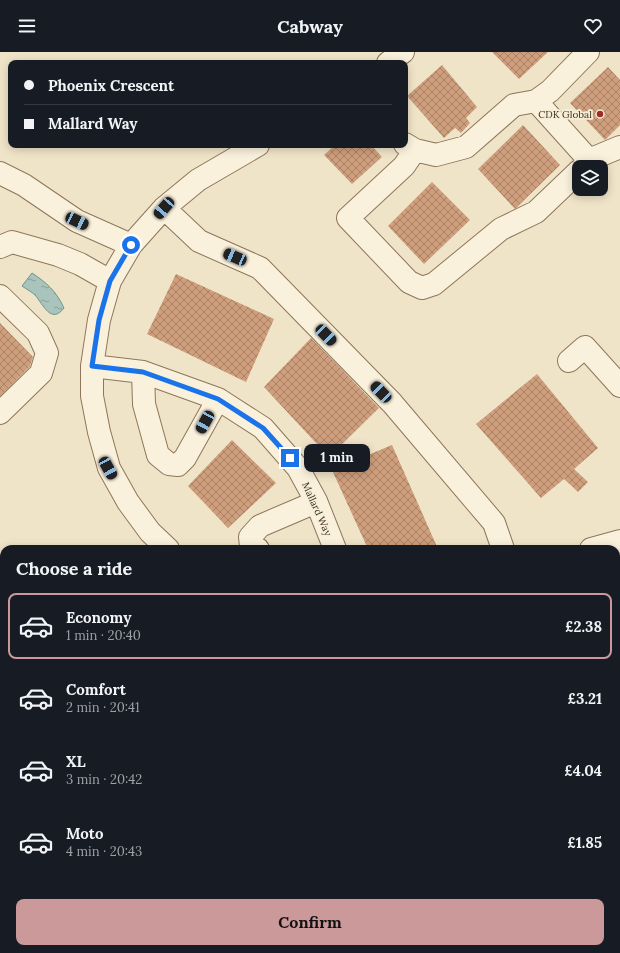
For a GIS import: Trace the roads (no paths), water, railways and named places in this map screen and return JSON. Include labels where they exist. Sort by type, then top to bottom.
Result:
[{"type":"street","points":[[392,60],[403,52]]},
{"type":"street","points":[[572,178],[536,212],[501,230],[434,284],[422,288],[409,282],[348,218],[404,166],[410,147],[436,155],[466,147],[514,105],[536,101],[550,91],[588,52]]},
{"type":"street","points":[[536,101],[580,160]]},
{"type":"street","points":[[164,545],[150,532],[128,502],[108,468],[92,396],[92,366],[99,320],[110,281],[131,245],[164,208],[198,180],[253,148]]},
{"type":"street","points":[[596,160],[620,148]]},
{"type":"street","points":[[0,173],[24,185],[77,221],[131,245]]},
{"type":"street","points":[[164,208],[199,241],[260,268],[392,403],[494,523],[501,545]]},
{"type":"street","points":[[0,247],[12,242],[58,254],[80,264],[110,281]]},
{"type":"street","points":[[0,296],[38,333],[47,353],[41,373],[0,413]]},
{"type":"street","points":[[569,361],[585,347],[620,386]]},
{"type":"street","name":"Mallard Way","points":[[92,366],[143,372],[218,399],[263,428],[298,468],[316,502],[332,545]]},
{"type":"street","points":[[143,372],[144,404],[158,455],[169,464],[178,464],[185,458],[218,399]]},
{"type":"street","points":[[252,545],[250,537],[260,526],[316,502]]},
{"type":"street","points":[[605,545],[620,541]]},
{"type":"water","points":[[32,273],[47,284],[58,297],[64,308],[59,313],[51,314],[44,308],[35,295],[22,286]]},
{"type":"place","name":"CDK Global","points":[[600,114]]}]
